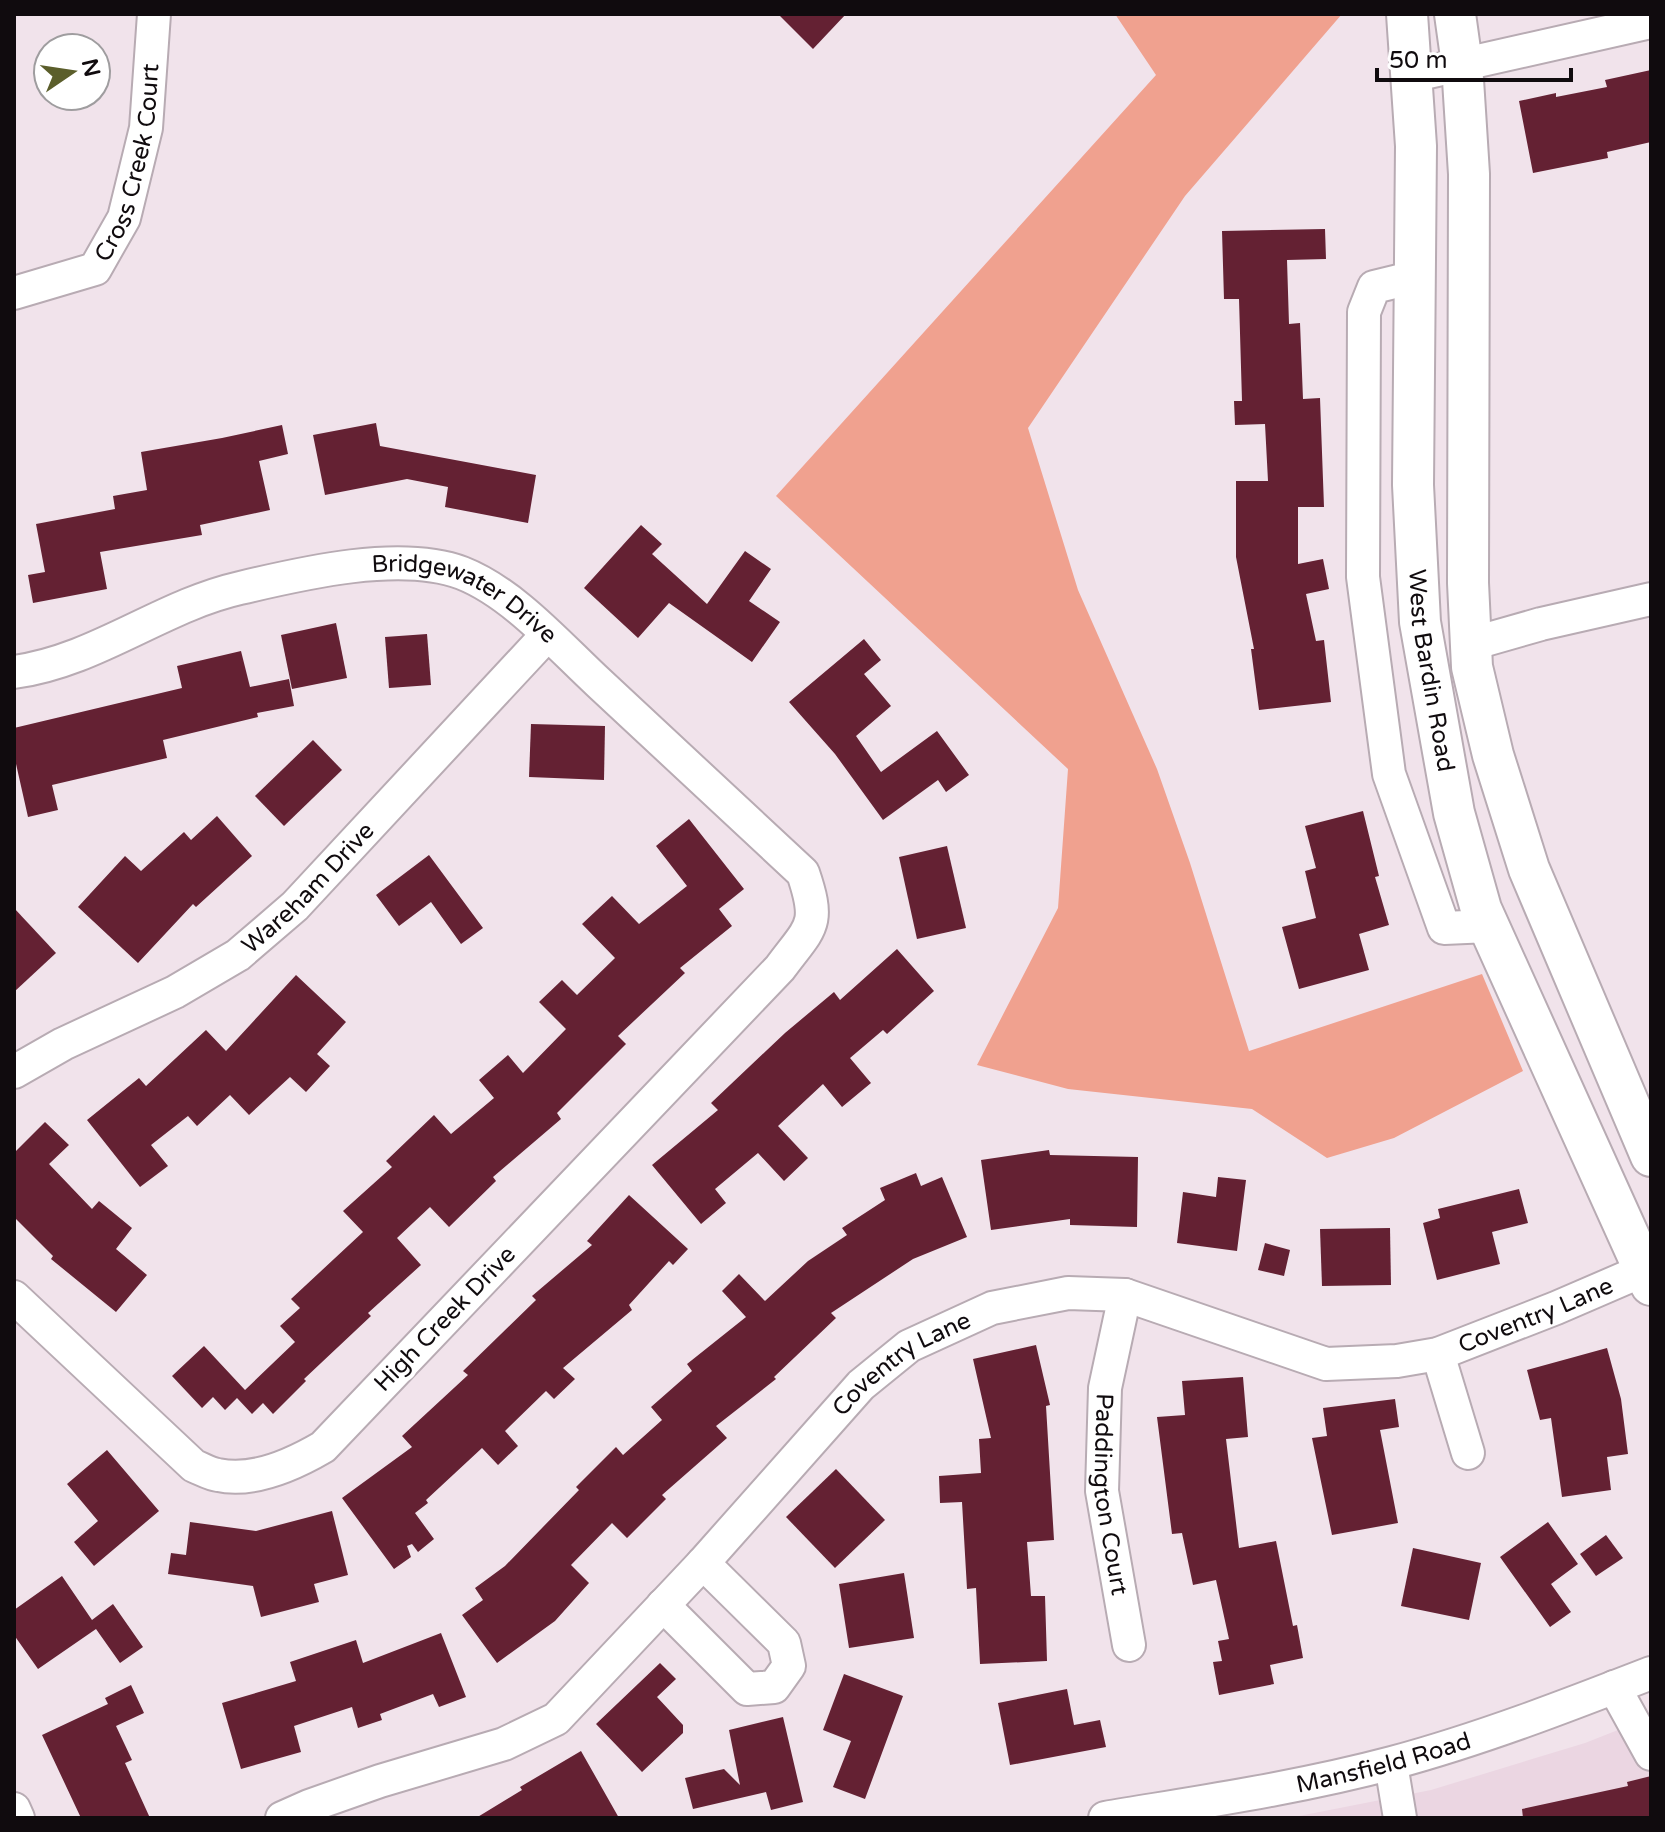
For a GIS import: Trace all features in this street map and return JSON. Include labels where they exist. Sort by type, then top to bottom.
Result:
[{"type":"main road","name":"West Bardin Road","points":[[1407,14],[1416,146],[1413,485],[1420,622],[1454,813],[1481,909],[1648,1277]]},
{"type":"main road","name":"West Bardin Road","points":[[1455,14],[1462,64],[1469,174],[1468,583],[1472,667],[1493,755],[1529,869],[1651,1156]]},
{"type":"street","name":"Cross Creek Court","points":[[14,293],[95,269],[124,218],[146,128],[154,14]]},
{"type":"street","points":[[1411,76],[1651,22]]},
{"type":"street","points":[[1415,277],[1374,287],[1364,312],[1363,577],[1389,774],[1444,928],[1489,926]]},
{"type":"street","name":"Bridgewater Drive","points":[[14,672],[90,652],[173,610],[238,588],[357,565],[415,564],[461,573],[498,592],[803,873],[814,903]]},
{"type":"street","points":[[1471,644],[1541,624],[1651,599]]},
{"type":"street","name":"Wareham Drive","points":[[14,1072],[63,1044],[175,992],[238,955],[295,906],[547,635]]},
{"type":"street","name":"High Creek Drive","points":[[14,1297],[194,1466],[218,1475],[243,1477],[298,1462],[323,1447],[780,968],[811,927],[814,903]]},
{"type":"street","name":"Coventry Lane","points":[[282,1818],[380,1781],[504,1744],[556,1719],[703,1563],[861,1385],[909,1346],[992,1308],[1068,1293],[1125,1295],[1326,1364],[1397,1361],[1438,1354],[1648,1277]]},
{"type":"street","name":"Paddington Court","points":[[1125,1295],[1105,1388],[1102,1491],[1129,1645]]},
{"type":"street","points":[[1438,1354],[1468,1453]]},
{"type":"street","points":[[663,1605],[747,1689],[774,1687],[789,1666],[784,1643],[703,1563]]},
{"type":"street","name":"Mansfield Road","points":[[1105,1818],[1220,1808],[1391,1764],[1515,1726],[1651,1673]]},
{"type":"street","points":[[1614,1687],[1651,1754]]},
{"type":"street","points":[[1391,1764],[1400,1818]]},
{"type":"street","points":[[14,1809],[18,1818]]},
{"type":"shaded area","points":[[1115,14],[1342,14],[1185,196],[1028,428],[1078,590],[1157,769],[1249,1051],[1482,974],[1523,1071],[1394,1138],[1327,1158],[1252,1109],[1068,1089],[977,1065],[1058,908],[1068,769],[776,496],[1156,75]]},
{"type":"shaded area","points":[[1651,1717],[1651,1818],[1289,1818],[1431,1790],[1585,1743]]},
{"type":"building","points":[[778,14],[846,14],[813,49]]},
{"type":"building","points":[[1651,70],[1651,142],[1607,152],[1608,158],[1533,173],[1519,101],[1607,87],[1605,80]]},
{"type":"building","points":[[1325,229],[1326,259],[1287,260],[1289,324],[1300,323],[1303,399],[1320,398],[1324,507],[1298,507],[1298,564],[1323,559],[1329,589],[1306,594],[1316,641],[1324,640],[1331,702],[1259,710],[1251,649],[1254,649],[1236,557],[1236,481],[1268,481],[1265,424],[1235,425],[1234,401],[1242,401],[1239,299],[1224,299],[1222,231]]},
{"type":"building","points":[[376,423],[380,446],[536,475],[528,523],[445,507],[448,487],[407,479],[325,495],[313,435]]},
{"type":"building","points":[[282,425],[288,454],[259,461],[270,510],[200,525],[202,535],[100,552],[107,589],[33,603],[28,575],[45,572],[36,524],[115,509],[113,496],[147,490],[141,452]]},
{"type":"building","points":[[641,525],[662,544],[652,554],[707,604],[745,551],[771,569],[749,601],[780,622],[752,662],[669,603],[638,638],[584,588]]},
{"type":"building","points":[[336,623],[347,678],[292,689],[281,635]]},
{"type":"building","points":[[427,634],[431,685],[389,688],[385,637]]},
{"type":"building","points":[[864,639],[881,660],[864,674],[891,706],[856,736],[881,772],[937,731],[969,775],[946,792],[938,780],[883,820],[835,754],[789,702]]},
{"type":"building","points":[[241,651],[250,687],[289,679],[294,706],[257,713],[258,717],[163,740],[167,758],[52,785],[58,810],[28,817],[14,755],[14,728],[182,688],[177,666]]},
{"type":"building","points":[[531,724],[605,726],[604,780],[529,777]]},
{"type":"building","points":[[313,740],[342,770],[284,826],[255,796]]},
{"type":"building","points":[[1363,811],[1379,876],[1375,877],[1389,925],[1359,934],[1369,970],[1299,989],[1282,927],[1316,918],[1305,871],[1316,868],[1305,826]]},
{"type":"building","points":[[217,816],[252,856],[196,907],[193,904],[138,963],[78,907],[125,856],[141,871],[184,832],[191,840]]},
{"type":"building","points":[[689,819],[744,889],[719,909],[732,926],[680,968],[685,973],[618,1036],[626,1044],[557,1113],[561,1119],[493,1177],[496,1181],[449,1227],[430,1207],[397,1238],[421,1265],[368,1313],[371,1316],[304,1379],[306,1381],[273,1414],[263,1403],[252,1414],[237,1398],[225,1410],[213,1397],[202,1408],[172,1376],[204,1346],[245,1390],[295,1342],[280,1326],[300,1308],[291,1299],[363,1232],[343,1211],[392,1167],[386,1161],[434,1115],[451,1134],[494,1098],[479,1080],[508,1055],[523,1073],[566,1029],[539,1002],[562,980],[577,995],[615,958],[582,924],[612,896],[639,924],[687,886],[656,846]]},
{"type":"building","points":[[947,846],[966,928],[917,939],[899,857]]},
{"type":"building","points":[[429,855],[483,928],[461,944],[431,902],[399,926],[376,895]]},
{"type":"building","points":[[14,908],[56,953],[14,992]]},
{"type":"building","points":[[897,949],[934,991],[887,1034],[883,1030],[850,1058],[871,1083],[842,1107],[823,1084],[778,1126],[808,1158],[784,1181],[758,1153],[715,1189],[726,1203],[701,1224],[652,1165],[718,1110],[711,1103],[785,1033],[834,992],[840,1000]]},
{"type":"building","points":[[296,975],[346,1022],[317,1054],[330,1066],[306,1092],[290,1077],[249,1115],[230,1095],[197,1126],[188,1116],[151,1145],[168,1166],[140,1187],[87,1120],[139,1078],[146,1086],[206,1030],[226,1051]]},
{"type":"building","points":[[45,1122],[69,1145],[49,1164],[92,1209],[99,1201],[132,1228],[116,1249],[147,1275],[116,1312],[51,1259],[53,1256],[14,1217],[14,1153]]},
{"type":"building","points":[[1049,1150],[1050,1155],[1138,1157],[1137,1227],[1070,1225],[1070,1219],[991,1230],[981,1160]]},
{"type":"building","points":[[916,1173],[921,1186],[942,1177],[967,1237],[913,1259],[831,1313],[836,1318],[774,1377],[776,1379],[716,1426],[727,1438],[662,1495],[666,1499],[627,1538],[612,1523],[571,1565],[589,1583],[555,1621],[497,1663],[462,1615],[483,1600],[475,1588],[505,1566],[616,1447],[623,1455],[662,1420],[651,1407],[692,1371],[687,1364],[746,1317],[722,1291],[739,1274],[765,1301],[808,1261],[847,1235],[842,1228],[885,1200],[880,1188]]},
{"type":"building","points":[[1218,1177],[1246,1180],[1237,1251],[1177,1243],[1183,1192],[1216,1197]]},
{"type":"building","points":[[1519,1189],[1528,1223],[1492,1232],[1500,1264],[1437,1280],[1423,1223],[1440,1218],[1438,1209]]},
{"type":"building","points":[[629,1195],[688,1249],[673,1265],[669,1261],[629,1305],[632,1310],[563,1368],[575,1379],[554,1399],[546,1391],[505,1431],[518,1446],[498,1465],[482,1448],[426,1500],[428,1503],[415,1513],[434,1539],[418,1552],[412,1544],[407,1546],[411,1557],[394,1569],[342,1498],[412,1447],[402,1436],[468,1375],[463,1371],[536,1300],[532,1296],[592,1245],[587,1241]]},
{"type":"building","points":[[1390,1228],[1391,1285],[1322,1286],[1320,1229]]},
{"type":"building","points":[[1265,1243],[1290,1250],[1284,1276],[1258,1270]]},
{"type":"building","points":[[1036,1345],[1050,1405],[1046,1406],[1054,1540],[1027,1542],[1031,1596],[1045,1596],[1047,1661],[980,1664],[976,1588],[967,1589],[962,1502],[940,1503],[939,1476],[981,1473],[979,1439],[991,1438],[973,1359]]},
{"type":"building","points":[[1607,1348],[1621,1399],[1628,1454],[1607,1457],[1611,1490],[1562,1497],[1551,1418],[1540,1420],[1527,1370]]},
{"type":"building","points":[[1243,1377],[1248,1437],[1226,1439],[1239,1548],[1276,1541],[1293,1626],[1297,1625],[1303,1658],[1270,1665],[1274,1684],[1219,1695],[1213,1662],[1222,1661],[1218,1641],[1229,1639],[1216,1580],[1193,1585],[1182,1533],[1172,1534],[1157,1417],[1185,1415],[1182,1381]]},
{"type":"building","points":[[1395,1399],[1399,1427],[1380,1430],[1398,1523],[1332,1535],[1312,1438],[1327,1436],[1323,1408]]},
{"type":"building","points":[[107,1450],[159,1511],[94,1566],[74,1542],[98,1521],[67,1484]]},
{"type":"building","points":[[836,1469],[885,1520],[835,1568],[786,1517]]},
{"type":"building","points":[[332,1511],[348,1575],[314,1584],[319,1602],[261,1617],[253,1586],[168,1574],[171,1553],[186,1555],[190,1522],[256,1531]]},
{"type":"building","points":[[1548,1522],[1578,1564],[1551,1584],[1571,1612],[1550,1627],[1500,1557]]},
{"type":"building","points":[[1606,1535],[1623,1558],[1596,1576],[1580,1554]]},
{"type":"building","points":[[1413,1548],[1481,1563],[1469,1620],[1401,1606]]},
{"type":"building","points":[[904,1573],[914,1638],[849,1648],[839,1584]]},
{"type":"building","points":[[62,1576],[92,1620],[113,1604],[143,1647],[120,1663],[96,1629],[38,1669],[14,1635],[14,1610]]},
{"type":"building","points":[[441,1633],[466,1697],[439,1707],[433,1694],[380,1714],[382,1720],[358,1728],[352,1707],[294,1726],[301,1752],[241,1769],[222,1703],[296,1681],[290,1662],[356,1640],[363,1663]]},
{"type":"building","points":[[660,1663],[676,1679],[657,1697],[683,1725],[683,1733],[642,1772],[596,1724]]},
{"type":"building","points":[[844,1674],[903,1696],[865,1799],[833,1787],[851,1741],[823,1730]]},
{"type":"building","points":[[131,1685],[144,1713],[116,1726],[132,1760],[125,1763],[150,1818],[81,1818],[42,1735],[108,1704],[105,1698]]},
{"type":"building","points":[[1067,1689],[1074,1725],[1100,1720],[1106,1747],[1010,1765],[998,1703]]},
{"type":"building","points":[[783,1717],[803,1802],[771,1810],[766,1792],[693,1809],[685,1778],[724,1769],[740,1785],[729,1730]]},
{"type":"building","points":[[581,1751],[619,1818],[476,1818],[522,1790],[520,1787]]},
{"type":"building","points":[[1651,1776],[1651,1818],[1523,1818],[1522,1809],[1628,1786],[1627,1782]]}]
